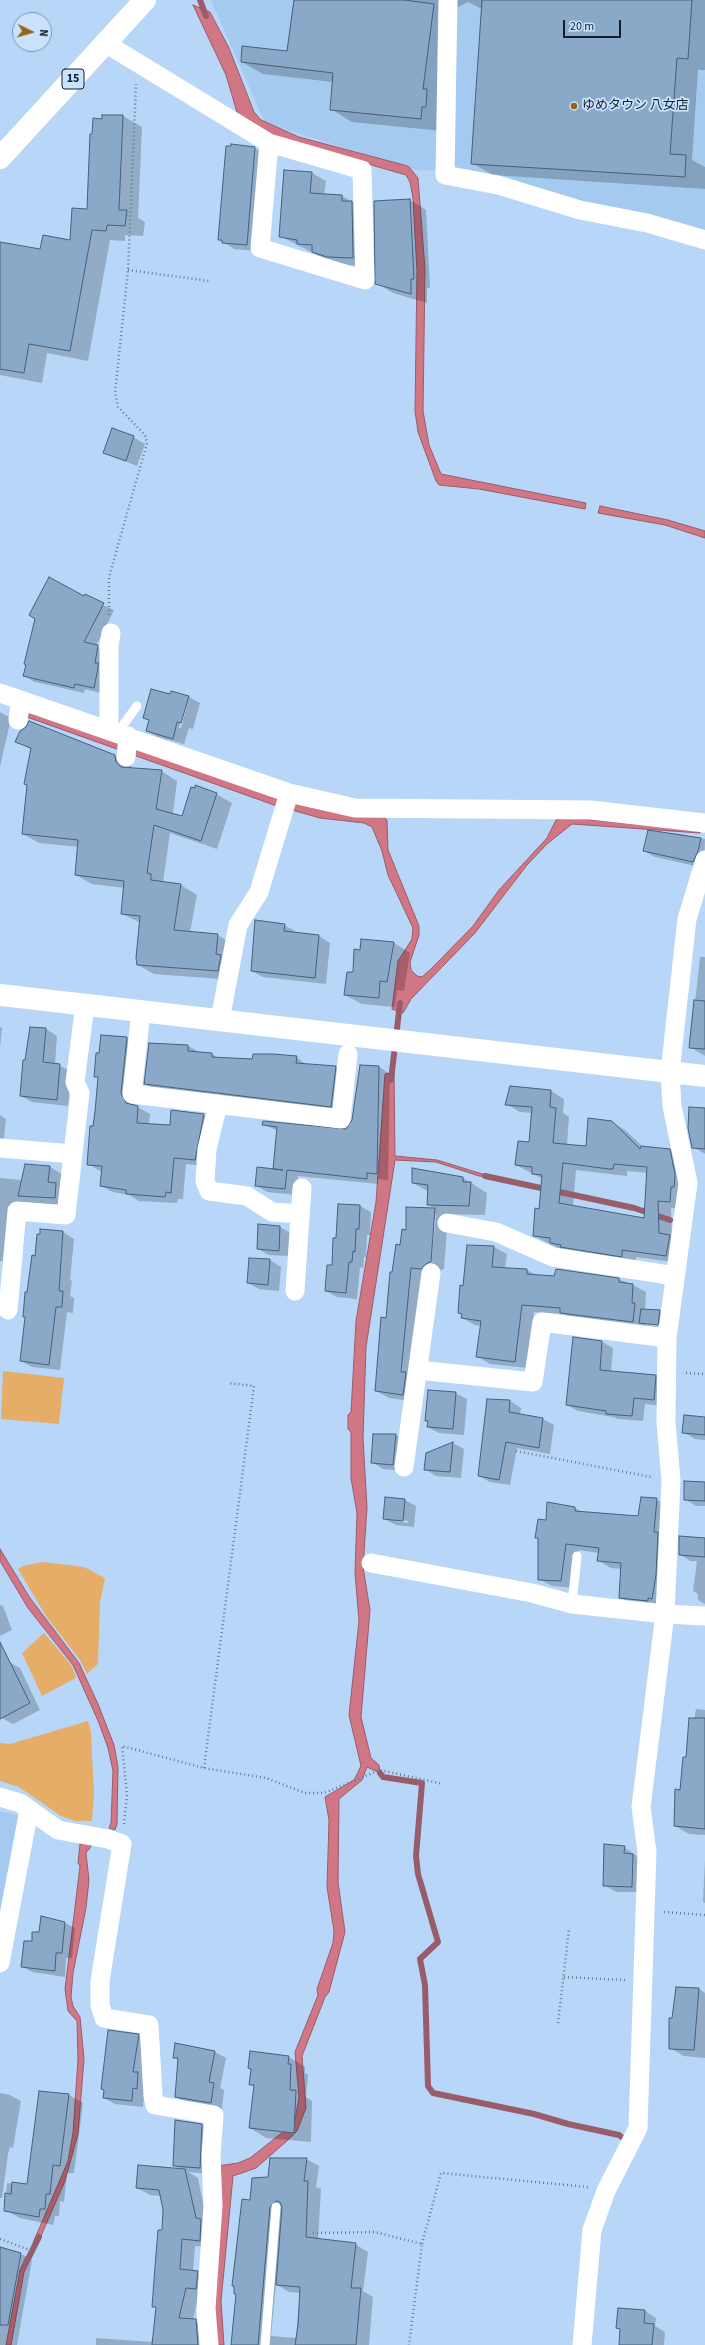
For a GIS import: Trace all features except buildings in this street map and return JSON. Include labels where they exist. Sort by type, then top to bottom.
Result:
[{"type":"street","name":"15","points":[[0,158],[145,0]]},
{"type":"street","points":[[448,0],[445,175],[498,185],[580,210],[647,223],[705,240]]},
{"type":"street","points":[[106,44],[268,143],[362,170],[365,280],[260,248],[268,143]]},
{"type":"street","points":[[111,633],[109,646],[118,732],[126,757]]},
{"type":"street","points":[[0,693],[118,732],[289,793],[354,808],[591,810],[705,823]]},
{"type":"street","points":[[18,720],[21,700]]},
{"type":"street","points":[[220,1020],[238,925],[259,892],[289,793]]},
{"type":"street","points":[[582,2345],[592,2230],[606,2191],[638,2128],[644,1981],[647,1852],[641,1807],[665,1614],[672,1480],[666,1423],[667,1338],[688,1183],[672,1106],[670,1072],[687,919],[705,860]]},
{"type":"street","points":[[0,995],[705,1076]]},
{"type":"street","points":[[8,1310],[5,1288],[17,1211],[66,1215],[80,1093],[75,1082],[85,1004]]},
{"type":"street","points":[[141,1011],[132,1094],[341,1118],[348,1054]]},
{"type":"street","points":[[218,1104],[207,1149],[204,1181],[209,1191],[247,1196],[272,1212],[300,1214]]},
{"type":"street","points":[[0,1148],[73,1154]]},
{"type":"street","points":[[294,1291],[302,1188]]},
{"type":"street","points":[[447,1223],[496,1232],[553,1257],[675,1276]]},
{"type":"street","points":[[404,1467],[431,1274]]},
{"type":"street","points":[[418,1370],[533,1382],[542,1322],[667,1338]]},
{"type":"street","points":[[371,1563],[532,1593],[572,1604],[665,1614],[705,1616]]},
{"type":"street","points":[[0,1797],[20,1803],[58,1830],[108,1839],[122,1844],[100,1981],[100,2005],[104,2018],[149,2025],[153,2096],[155,2105],[214,2115],[211,2156],[214,2206],[206,2308],[209,2345]]},
{"type":"street","points":[[0,1963],[30,1810]]},
{"type":"lane","points":[[118,732],[137,706]]},
{"type":"lane","points":[[572,1604],[577,1556]]},
{"type":"lane","points":[[265,2345],[276,2207]]},
{"type":"path","points":[[111,633],[108,600],[109,577],[147,443],[145,435],[118,408],[115,393],[128,270],[136,62]]},
{"type":"path","points":[[128,270],[210,281]]},
{"type":"path","points":[[204,1768],[254,1386],[228,1383]]},
{"type":"path","points":[[516,1451],[672,1480]]},
{"type":"path","points":[[122,1844],[127,1795],[122,1746],[204,1768],[266,1778],[305,1793],[324,1793],[380,1770],[443,1784]]},
{"type":"path","points":[[645,1910],[705,1915]]},
{"type":"path","points":[[558,2023],[569,1930]]},
{"type":"path","points":[[564,1977],[644,1981]]},
{"type":"path","points":[[409,2345],[422,2244],[441,2173],[593,2187],[606,2191]]},
{"type":"path","points":[[313,2233],[376,2232],[422,2244]]},
{"type":"path","points":[[0,2239],[35,2252]]},
{"type":"shaded area","points":[[211,0],[705,0],[705,236],[458,171],[415,170],[265,123]]},
{"type":"shaded area","points":[[193,5],[210,12],[229,48],[254,112],[261,120],[299,137],[404,165],[409,167],[418,178],[425,269],[423,411],[429,445],[441,474],[586,503],[585,509],[479,489],[439,485],[436,481],[418,432],[415,411],[417,271],[413,198],[410,182],[406,175],[278,138],[239,119],[226,75]]},
{"type":"shaded area","points":[[600,506],[668,520],[705,531],[705,538],[665,525],[598,513]]},
{"type":"shaded area","points":[[25,707],[383,816],[387,820],[388,850],[419,926],[419,935],[410,962],[411,970],[417,976],[422,977],[473,926],[499,890],[547,838],[556,820],[563,817],[700,831],[700,833],[572,824],[547,844],[527,865],[475,933],[411,999],[403,1013],[392,1009],[398,961],[412,939],[413,928],[388,875],[382,851],[372,827],[364,823],[320,818],[274,805],[24,716]]},
{"type":"shaded area","points":[[394,1072],[395,1156],[437,1160],[492,1177],[479,1176],[436,1162],[395,1160],[366,1347],[363,1438],[367,1508],[363,1567],[370,1610],[361,1717],[371,1758],[379,1765],[380,1773],[367,1767],[362,1780],[339,1799],[338,1882],[345,1932],[329,1992],[325,1997],[302,2056],[306,2108],[297,2131],[288,2140],[256,2168],[233,2176],[221,2301],[224,2345],[213,2345],[218,2166],[238,2163],[250,2158],[288,2128],[295,2120],[299,2097],[295,2052],[318,1995],[317,1989],[333,1943],[334,1931],[327,1887],[329,1820],[325,1797],[354,1780],[361,1766],[349,1715],[359,1621],[355,1573],[357,1513],[351,1478],[351,1432],[348,1429],[348,1415],[351,1412],[356,1321],[376,1202],[385,1074]]},
{"type":"shaded area","points":[[3,1371],[64,1378],[59,1424],[1,1419]]},
{"type":"shaded area","points":[[0,1549],[30,1598],[79,1663],[98,1704],[114,1745],[118,1767],[117,1824],[115,1830],[109,1828],[111,1823],[113,1771],[108,1748],[99,1723],[73,1665],[28,1608],[0,1561]]},
{"type":"shaded area","points":[[43,1562],[84,1567],[105,1578],[100,1603],[98,1664],[87,1674],[80,1660],[46,1616],[18,1569],[23,1566]]},
{"type":"shaded area","points":[[44,1633],[72,1666],[76,1678],[42,1696],[22,1653]]},
{"type":"shaded area","points":[[88,1721],[91,1732],[94,1796],[92,1821],[75,1821],[61,1816],[19,1787],[0,1781],[0,1743],[10,1744]]},
{"type":"shaded area","points":[[0,1811],[19,1816],[0,1923]]},
{"type":"shaded area","points":[[83,1839],[92,1845],[86,1853],[89,1880],[86,1908],[73,1973],[71,1997],[73,2006],[80,2017],[84,2059],[78,2134],[65,2181],[37,2245],[33,2243],[68,2161],[73,2133],[78,2059],[77,2021],[68,2011],[65,1989],[80,1866],[78,1863],[80,1844]]},
{"type":"shaded area","points":[[26,2257],[30,2259],[24,2272],[11,2345],[6,2345],[20,2270]]},
{"type":"waterway","points":[[200,0],[206,16]]},
{"type":"waterway","points":[[391,1080],[400,1003]]},
{"type":"waterway","points":[[485,1176],[634,1208],[670,1220]]},
{"type":"waterway","points":[[380,1773],[383,1777],[422,1783],[416,1856],[418,1874],[438,1942],[420,1959],[425,1985],[428,2086],[433,2093],[534,2114],[568,2124],[619,2135],[624,2139]]},
{"type":"waterway","points":[[25,2265],[39,2237]]},
{"type":"place","name":"ゆめタウン 八女店","points":[[574,106]]}]
